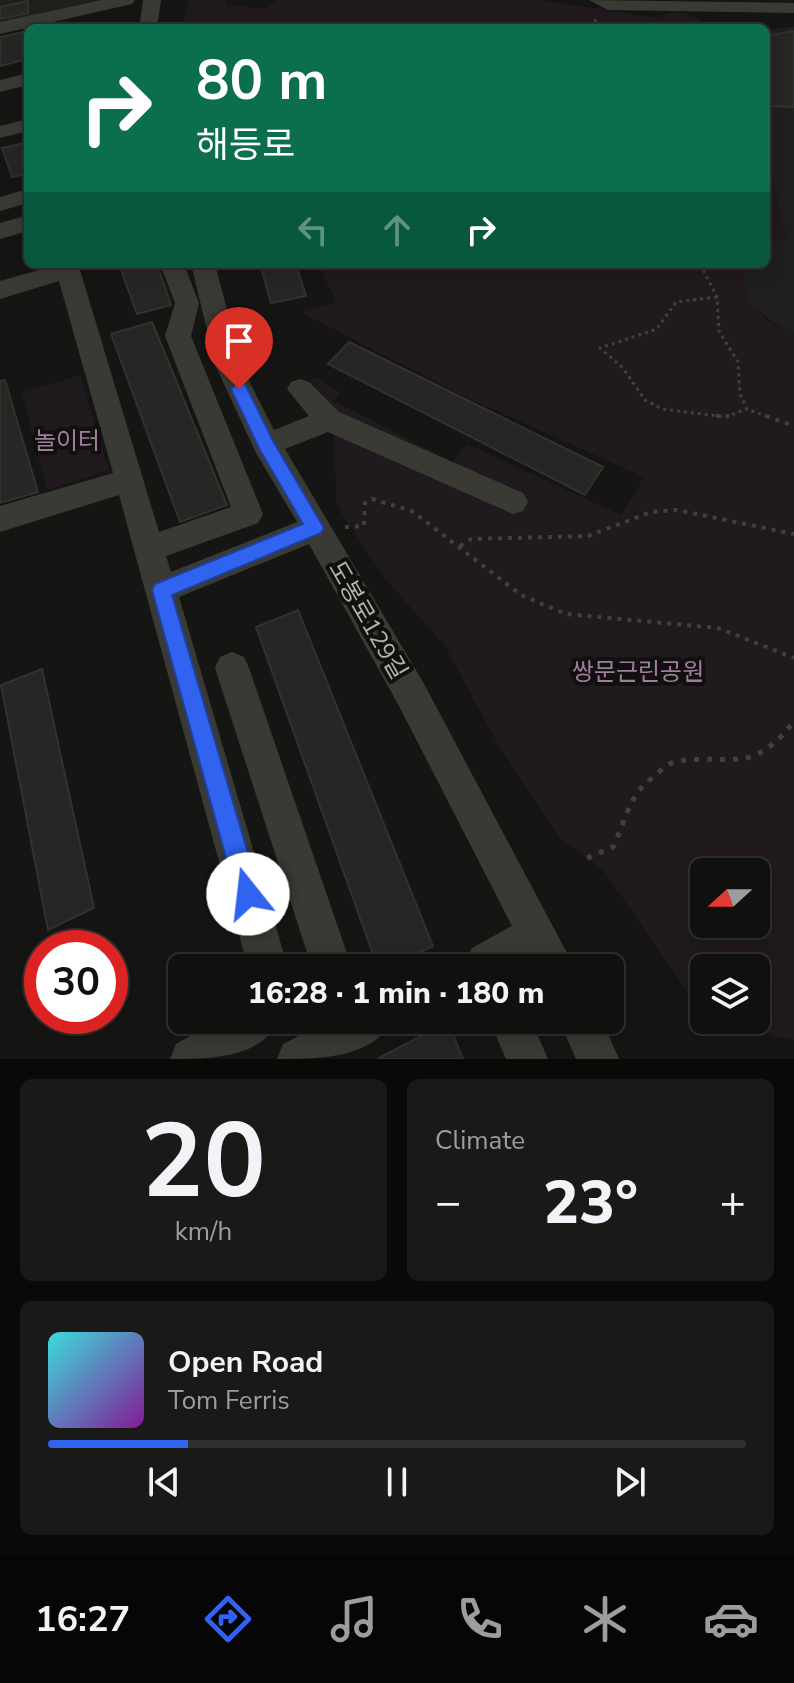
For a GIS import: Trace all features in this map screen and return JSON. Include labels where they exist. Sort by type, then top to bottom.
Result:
[{"type":"street","points":[[0,28],[126,0]]},
{"type":"street","points":[[149,24],[152,0]]},
{"type":"street","points":[[598,0],[608,5],[794,7],[791,0]]},
{"type":"street","points":[[0,86],[24,80]]},
{"type":"street","points":[[0,132],[24,126]]},
{"type":"street","points":[[2,197],[24,196]]},
{"type":"street","points":[[0,231],[24,224]]},
{"type":"street","points":[[152,548],[248,514],[178,336],[187,303],[174,268]]},
{"type":"street","name":"도봉로129길","points":[[204,268],[229,367],[266,445],[411,694],[547,951]]},
{"type":"street","points":[[0,290],[68,270],[152,548],[161,590],[264,954]]},
{"type":"street","points":[[300,389],[329,420],[513,502]]},
{"type":"street","points":[[266,445],[329,420]]},
{"type":"street","points":[[0,519],[131,479]]},
{"type":"street","points":[[161,590],[315,528]]},
{"type":"street","points":[[232,668],[327,954]]},
{"type":"street","points":[[191,1059],[234,1034]]},
{"type":"street","points":[[298,1059],[339,1034]]},
{"type":"street","points":[[516,1034],[527,1059]]},
{"type":"street","points":[[586,1034],[598,1059]]},
{"type":"path","points":[[702,268],[717,297],[719,331],[738,362],[740,394],[747,409]]},
{"type":"path","points":[[717,297],[676,302],[667,322],[655,331],[600,348],[623,368],[645,400],[662,409],[726,417],[747,409],[794,426]]},
{"type":"path","points":[[355,527],[364,526],[367,518],[365,503],[372,499],[382,501],[412,511],[521,595],[566,614],[718,628],[794,658]]},
{"type":"path","points":[[460,546],[471,539],[588,536],[651,512],[677,510],[794,534]]},
{"type":"path","points":[[587,858],[613,847],[641,788],[675,761],[714,762],[755,758],[787,732],[794,721]]},
{"type":"shaded area","points":[[0,0],[104,0],[0,23]]},
{"type":"shaded area","points":[[794,27],[794,333],[781,328],[747,302],[742,276],[745,268],[770,268],[770,244],[786,237],[770,171],[770,30]]},
{"type":"green space","points":[[190,0],[225,0],[228,5],[262,9],[280,0],[539,0],[659,18],[680,12],[706,24],[181,24]]},
{"type":"green space","points":[[770,171],[786,237],[770,244]]},
{"type":"green space","name":"쌍문근린공원","points":[[320,268],[746,268],[744,287],[754,307],[772,323],[794,333],[794,1040],[769,1034],[770,954],[690,954],[690,996],[604,871],[561,839],[496,741],[445,646],[387,581],[336,504],[334,419],[304,387],[315,377],[340,392],[334,401],[453,462],[467,444],[621,515],[644,477],[462,395],[302,313],[336,302]]},
{"type":"green space","name":"놀이터","points":[[80,375],[109,470],[47,490],[22,393]]},
{"type":"building","points":[[28,1],[28,13],[0,19],[0,7]]},
{"type":"building","points":[[794,31],[794,107],[771,106],[770,35]]},
{"type":"building","points":[[24,32],[24,60],[0,66],[0,37]]},
{"type":"building","points":[[24,143],[24,174],[12,177],[2,148]]},
{"type":"building","points":[[120,268],[158,268],[171,305],[137,314]]},
{"type":"building","points":[[261,268],[297,268],[306,296],[271,303]]},
{"type":"building","points":[[152,322],[227,505],[180,522],[111,334]]},
{"type":"building","points":[[349,342],[603,467],[585,495],[328,364]]},
{"type":"building","points":[[5,380],[38,492],[0,503],[0,381]]},
{"type":"building","points":[[298,610],[433,946],[417,954],[373,954],[256,627]]},
{"type":"building","points":[[42,669],[94,908],[48,930],[1,685]]},
{"type":"building","points":[[425,1034],[453,1034],[463,1059],[377,1059]]},
{"type":"route","points":[[239,389],[266,445],[315,528],[161,590],[248,894]]}]
